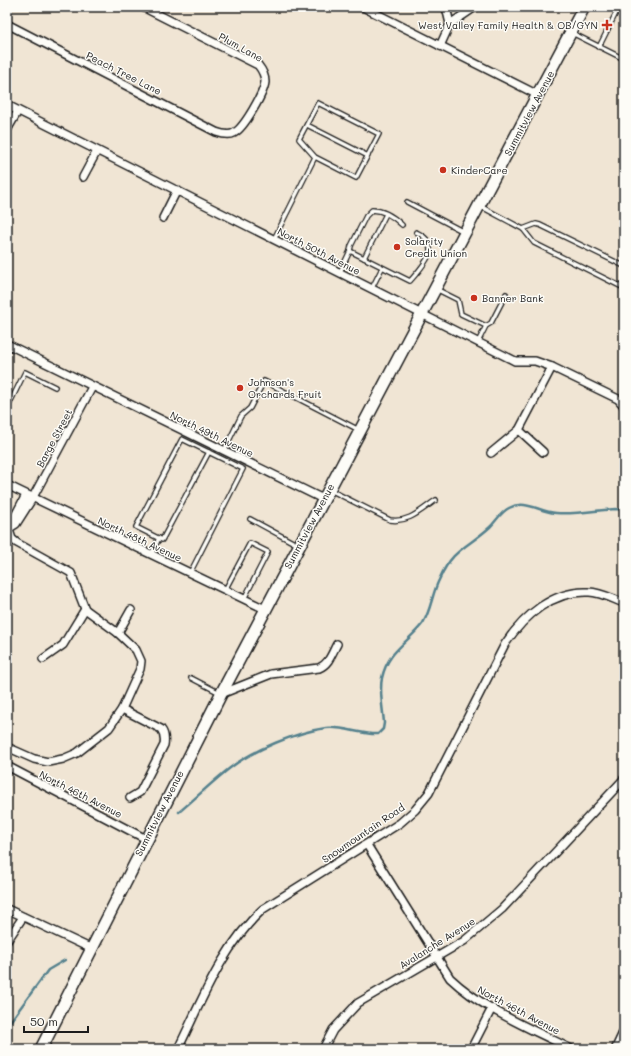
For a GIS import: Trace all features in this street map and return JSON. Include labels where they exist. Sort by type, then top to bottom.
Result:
[{"type":"main road","name":"Summitview Avenue","points":[[41,1049],[146,839],[265,609],[584,7]]},
{"type":"street","name":"Plum Lane","points":[[143,7],[258,66],[261,69],[265,83],[262,90],[244,124],[233,134]]},
{"type":"street","points":[[363,7],[538,95]]},
{"type":"street","points":[[446,7],[450,24]]},
{"type":"street","points":[[440,46],[450,24],[475,7]]},
{"type":"street","name":"Peach Tree Lane","points":[[7,24],[216,132],[233,134]]},
{"type":"street","name":"North 50th Avenue","points":[[7,105],[514,361],[535,362],[552,367],[618,399],[624,406]]},
{"type":"street","points":[[7,130],[18,111]]},
{"type":"street","points":[[82,177],[97,151]]},
{"type":"street","points":[[163,218],[177,190]]},
{"type":"street","name":"North 49th Avenue","points":[[7,344],[224,451],[326,494]]},
{"type":"street","points":[[491,453],[520,430],[552,367]]},
{"type":"street","name":"Barge Street","points":[[8,526],[29,497],[92,387]]},
{"type":"street","points":[[520,430],[543,452]]},
{"type":"street","name":"North 48th Avenue","points":[[7,485],[29,497],[265,609]]},
{"type":"street","points":[[7,747],[34,759],[48,762],[63,759],[77,753],[109,728],[122,709],[140,669],[141,661],[136,650],[118,633],[85,609],[71,573],[17,543],[12,539],[8,526]]},
{"type":"street","name":"Snowmountain Road","points":[[178,1049],[221,961],[246,925],[263,909],[400,823],[415,810],[429,793],[505,644],[523,621],[534,611],[552,600],[572,593],[589,592],[624,603]]},
{"type":"street","points":[[42,659],[63,645],[85,609]]},
{"type":"street","points":[[118,633],[131,610]]},
{"type":"street","points":[[221,694],[271,674],[325,666],[337,644]]},
{"type":"street","points":[[122,709],[161,729],[164,733],[165,740],[164,745],[140,792],[130,798]]},
{"type":"street","name":"North 46th Avenue","points":[[7,766],[146,839]]},
{"type":"street","name":"Avalanche Avenue","points":[[324,1049],[333,1030],[358,1003],[464,940],[502,909],[624,779]]},
{"type":"street","name":"North 46th Avenue","points":[[367,845],[450,978],[465,992],[492,1008],[572,1049]]},
{"type":"street","points":[[7,909],[92,949]]},
{"type":"street","points":[[7,941],[23,916]]},
{"type":"street","points":[[471,1049],[492,1008]]},
{"type":"street","points":[[617,1049],[624,1034]]},
{"type":"lane","points":[[599,47],[620,7]]},
{"type":"lane","points":[[571,32],[624,59]]},
{"type":"lane","points":[[318,103],[379,134],[368,156],[356,178],[315,157],[300,139],[318,103]]},
{"type":"lane","points":[[307,125],[368,156]]},
{"type":"lane","points":[[274,239],[315,157]]},
{"type":"lane","points":[[407,202],[465,232]]},
{"type":"lane","points":[[479,206],[523,229],[534,244],[624,288]]},
{"type":"lane","points":[[340,272],[351,246],[370,212],[378,210],[402,225]]},
{"type":"lane","points":[[364,258],[386,214]]},
{"type":"lane","points":[[523,229],[536,224],[540,225],[624,266]]},
{"type":"lane","points":[[350,251],[410,281],[427,259],[430,248],[427,238],[416,232]]},
{"type":"lane","points":[[372,288],[382,268]]},
{"type":"lane","points":[[435,289],[458,300],[462,314],[486,326]]},
{"type":"lane","points":[[478,342],[486,326],[491,324],[506,294]]},
{"type":"lane","points":[[7,409],[25,372],[55,387]]},
{"type":"lane","points":[[224,451],[241,416],[253,403],[264,381],[360,430]]},
{"type":"lane","points":[[190,574],[244,469],[209,452],[182,439],[136,527],[162,540],[209,452]]},
{"type":"lane","points":[[326,494],[398,522],[407,520],[436,500]]},
{"type":"lane","points":[[250,519],[299,545]]},
{"type":"lane","points":[[150,555],[159,538]]},
{"type":"lane","points":[[225,590],[250,543],[268,552],[244,599]]},
{"type":"lane","points":[[190,678],[221,694]]},
{"type":"waterway","points":[[179,812],[230,768],[263,748],[302,733],[326,728],[339,728],[378,734],[383,729],[384,723],[381,683],[389,660],[423,623],[428,613],[437,585],[444,569],[450,561],[461,549],[490,527],[506,510],[521,505],[527,505],[550,512],[563,513],[616,509],[624,510]]},
{"type":"waterway","points":[[7,1026],[48,970],[65,960]]},
{"type":"place","name":"West Valley Family Health & OB/GYN","points":[[607,25]]},
{"type":"place","name":"KinderCare","points":[[443,170]]},
{"type":"place","name":"Solarity Credit Union","points":[[397,247]]},
{"type":"place","name":"Banner Bank","points":[[474,298]]},
{"type":"place","name":"Johnson's Orchards Fruit","points":[[240,388]]}]
